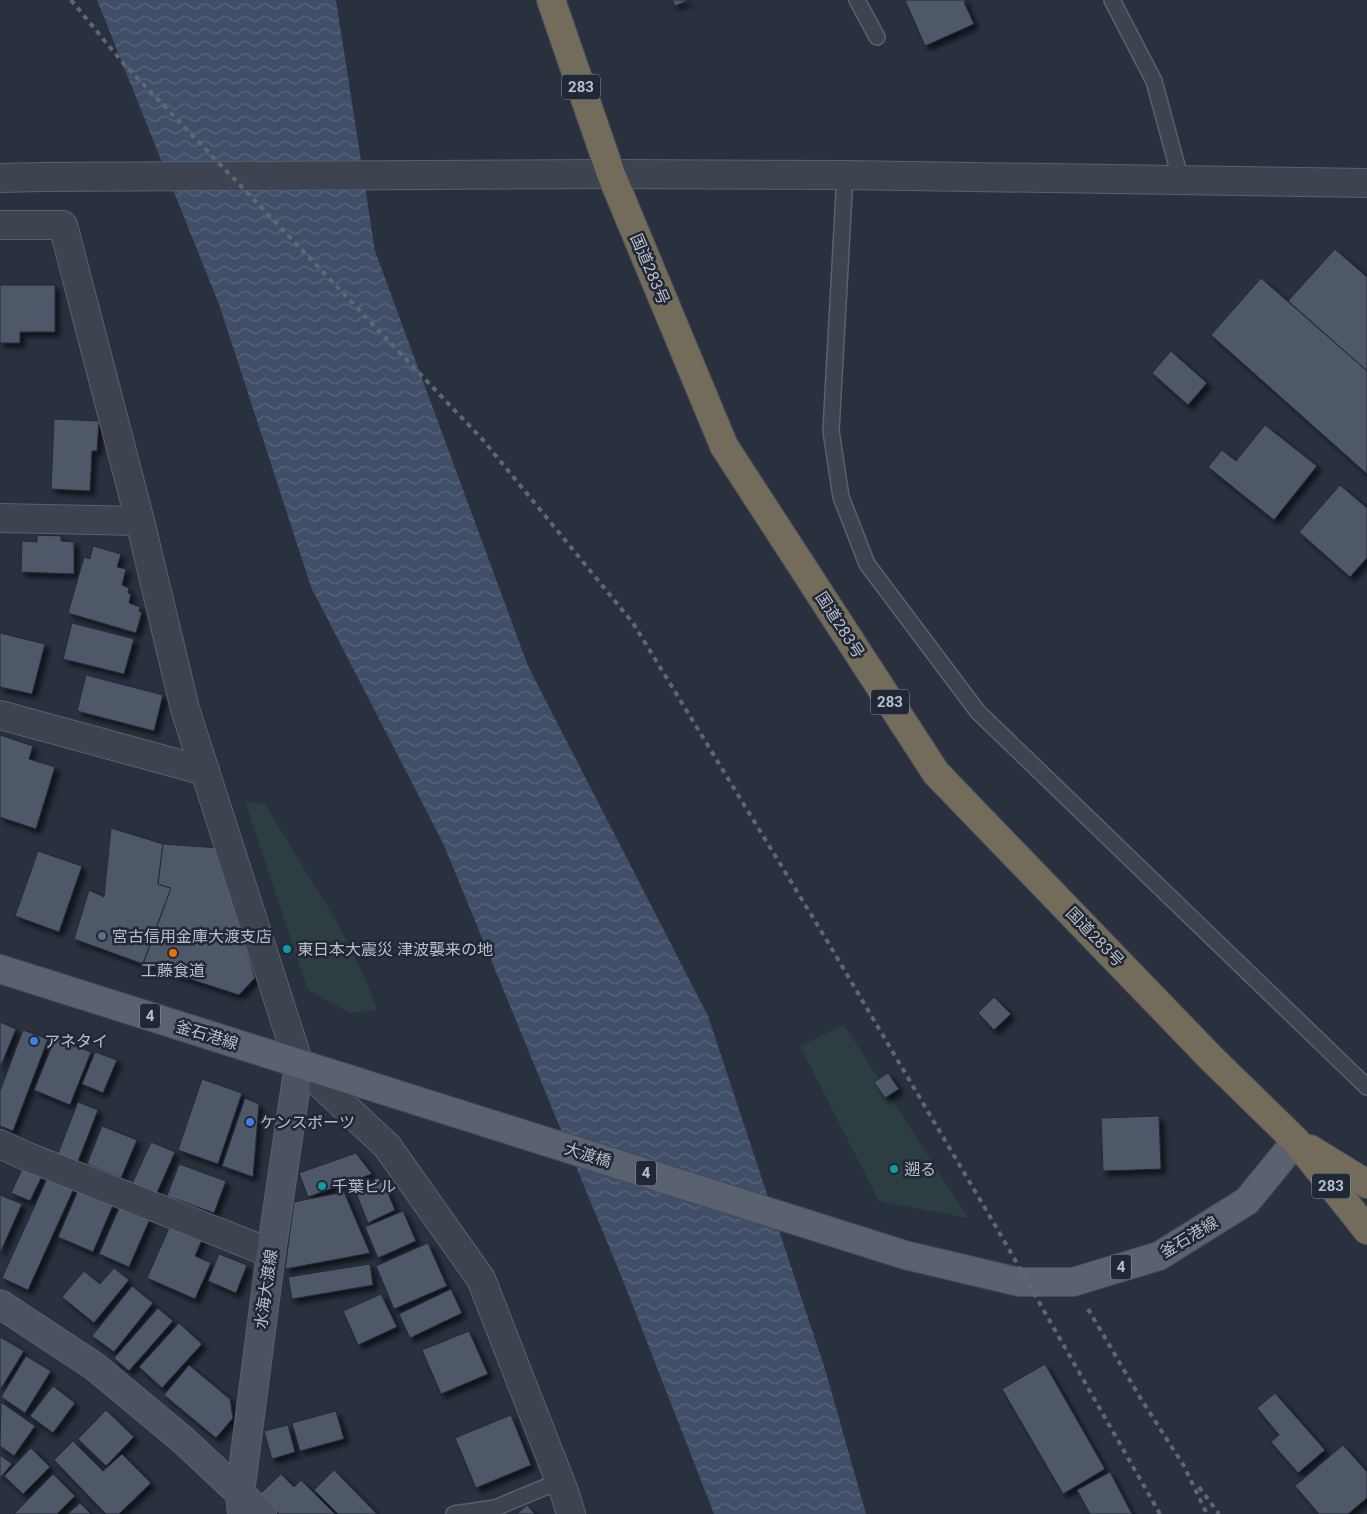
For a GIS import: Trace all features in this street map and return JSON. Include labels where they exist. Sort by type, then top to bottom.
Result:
[{"type":"highway","name":"国道283号","points":[[551,0],[611,174],[724,446],[936,773],[1211,1058],[1296,1141],[1367,1230]]},
{"type":"highway","name":"国道283号","points":[[1296,1141],[1367,1184]]},
{"type":"main road","name":"釜石港線","points":[[0,969],[386,1091]]},
{"type":"main road","name":"水海大渡線","points":[[241,1504],[271,1253],[299,1064]]},
{"type":"main road","name":"大渡橋","points":[[386,1091],[905,1255]]},
{"type":"main road","name":"釜石港線","points":[[905,1255],[1019,1282],[1073,1282],[1159,1256],[1247,1201],[1296,1141]]},
{"type":"main road","points":[[0,1304],[94,1366],[183,1440],[241,1504],[262,1514]]},
{"type":"street","points":[[0,178],[611,174],[1367,183]]},
{"type":"street","points":[[0,225],[63,225],[140,521],[185,709],[299,1064],[387,1146],[481,1279],[560,1481],[571,1514]]},
{"type":"street","points":[[0,518],[140,521]]},
{"type":"street","points":[[0,715],[205,771]]},
{"type":"street","points":[[0,1144],[28,1157],[271,1253]]},
{"type":"lane","points":[[857,0],[877,37]]},
{"type":"lane","points":[[1112,0],[1154,81],[1181,181]]},
{"type":"lane","points":[[845,176],[831,431],[841,497],[868,564],[978,712],[1367,1087]]},
{"type":"lane","points":[[454,1514],[495,1508],[560,1481]]},
{"type":"shaded area","points":[[245,801],[265,804],[338,924],[365,978],[377,1010],[350,1013],[308,990]]},
{"type":"shaded area","points":[[844,1025],[968,1218],[879,1201],[800,1046]]},
{"type":"water","points":[[97,0],[336,0],[375,251],[528,666],[708,1016],[825,1369],[866,1514],[714,1514],[626,1288],[443,843],[311,587],[220,307]]},
{"type":"building","points":[[672,0],[689,0],[675,6]]},
{"type":"building","points":[[905,0],[967,0],[964,2],[974,24],[925,46]]},
{"type":"building","points":[[1335,249],[1367,277],[1367,371],[1288,301]]},
{"type":"building","points":[[1261,278],[1367,371],[1367,474],[1211,335]]},
{"type":"building","points":[[0,285],[55,285],[55,332],[20,332],[20,343],[0,343]]},
{"type":"building","points":[[1171,351],[1207,383],[1188,405],[1152,373]]},
{"type":"building","points":[[54,419],[99,421],[97,451],[92,451],[90,491],[51,489]]},
{"type":"building","points":[[1265,425],[1317,466],[1274,520],[1208,467],[1222,450],[1236,461]]},
{"type":"building","points":[[1340,485],[1367,508],[1367,558],[1350,577],[1299,532]]},
{"type":"building","points":[[37,535],[61,536],[61,541],[74,542],[74,574],[21,572],[22,541],[37,542]]},
{"type":"building","points":[[93,546],[121,554],[117,567],[126,569],[122,585],[129,588],[128,593],[131,594],[129,603],[140,607],[139,611],[142,612],[136,633],[68,613],[84,557],[90,559]]},
{"type":"building","points":[[72,623],[134,639],[124,674],[63,659]]},
{"type":"building","points":[[0,633],[45,644],[32,694],[0,687]]},
{"type":"building","points":[[86,675],[163,695],[154,731],[77,711]]},
{"type":"building","points":[[0,735],[33,746],[29,759],[55,767],[36,829],[0,817]]},
{"type":"building","points":[[111,828],[163,844],[158,884],[171,888],[143,964],[74,939],[89,890],[104,897]]},
{"type":"building","points":[[163,844],[219,848],[255,978],[239,995],[143,964],[171,888],[158,884]]},
{"type":"building","points":[[38,851],[82,866],[59,932],[15,916]]},
{"type":"building","points":[[994,997],[1011,1014],[994,1030],[978,1013]]},
{"type":"building","points":[[0,1022],[16,1029],[0,1068]]},
{"type":"building","points":[[23,1030],[48,1039],[13,1131],[0,1126],[0,1091]]},
{"type":"building","points":[[55,1038],[91,1052],[70,1105],[34,1090]]},
{"type":"building","points":[[95,1052],[117,1060],[103,1093],[82,1084]]},
{"type":"building","points":[[888,1073],[899,1089],[885,1098],[874,1082]]},
{"type":"building","points":[[202,1079],[242,1093],[218,1164],[178,1150]]},
{"type":"building","points":[[245,1098],[259,1104],[253,1177],[222,1166]]},
{"type":"building","points":[[78,1102],[98,1110],[77,1164],[57,1156]]},
{"type":"building","points":[[1159,1116],[1161,1169],[1103,1171],[1101,1118]]},
{"type":"building","points":[[102,1126],[137,1140],[121,1178],[87,1164]]},
{"type":"building","points":[[151,1142],[175,1152],[156,1195],[132,1184]]},
{"type":"building","name":"千葉ビル","points":[[356,1153],[372,1174],[308,1197],[299,1173]]},
{"type":"building","points":[[179,1164],[226,1181],[214,1213],[167,1196]]},
{"type":"building","points":[[24,1165],[43,1174],[30,1201],[11,1193]]},
{"type":"building","points":[[50,1172],[76,1184],[28,1290],[2,1278]]},
{"type":"building","points":[[383,1181],[395,1210],[368,1223],[356,1193]]},
{"type":"building","points":[[79,1188],[114,1203],[93,1252],[58,1237]]},
{"type":"building","points":[[344,1192],[370,1253],[285,1269],[294,1202]]},
{"type":"building","points":[[0,1195],[22,1204],[0,1253]]},
{"type":"building","points":[[120,1206],[150,1219],[129,1267],[99,1254]]},
{"type":"building","points":[[403,1211],[416,1241],[378,1258],[365,1227]]},
{"type":"building","points":[[173,1219],[205,1233],[195,1256],[211,1263],[195,1299],[147,1278]]},
{"type":"building","points":[[428,1243],[447,1286],[394,1309],[376,1266]]},
{"type":"building","points":[[219,1254],[247,1265],[236,1293],[208,1281]]},
{"type":"building","points":[[370,1264],[373,1285],[292,1299],[288,1277]]},
{"type":"building","points":[[114,1268],[129,1280],[94,1323],[62,1297],[84,1271],[100,1284]]},
{"type":"building","points":[[132,1286],[153,1303],[114,1352],[92,1336]]},
{"type":"building","points":[[451,1289],[462,1313],[410,1338],[399,1314]]},
{"type":"building","points":[[381,1294],[397,1327],[358,1345],[343,1311]]},
{"type":"building","points":[[158,1308],[173,1321],[129,1371],[114,1358]]},
{"type":"building","points":[[179,1323],[202,1344],[162,1388],[139,1367]]},
{"type":"building","points":[[469,1331],[488,1374],[441,1394],[422,1350]]},
{"type":"building","points":[[0,1337],[24,1351],[0,1390]]},
{"type":"building","points":[[26,1356],[51,1371],[25,1413],[1,1397]]},
{"type":"building","points":[[1045,1364],[1105,1469],[1063,1494],[1002,1389]]},
{"type":"building","points":[[189,1365],[230,1399],[233,1418],[216,1438],[164,1395]]},
{"type":"building","points":[[53,1386],[75,1403],[53,1433],[30,1416]]},
{"type":"building","points":[[1275,1393],[1325,1450],[1298,1473],[1271,1442],[1279,1435],[1257,1408]]},
{"type":"building","points":[[1,1402],[35,1426],[14,1456],[0,1446]]},
{"type":"building","points":[[106,1410],[134,1437],[106,1466],[78,1439]]},
{"type":"building","points":[[336,1411],[344,1439],[300,1451],[292,1423]]},
{"type":"building","points":[[511,1415],[531,1465],[476,1488],[455,1438]]},
{"type":"building","points":[[288,1425],[295,1452],[272,1459],[264,1431]]},
{"type":"building","points":[[73,1441],[103,1471],[122,1454],[151,1483],[119,1514],[106,1514],[54,1460]]},
{"type":"building","points":[[1343,1445],[1367,1472],[1367,1498],[1348,1514],[1319,1514],[1295,1486]]},
{"type":"building","points":[[31,1448],[50,1467],[23,1494],[4,1476]]},
{"type":"building","points":[[0,1455],[12,1464],[0,1478]]},
{"type":"building","points":[[334,1470],[377,1514],[338,1514],[314,1490]]},
{"type":"building","points":[[1110,1472],[1132,1514],[1090,1514],[1077,1490]]},
{"type":"building","points":[[53,1474],[75,1496],[57,1514],[14,1514]]},
{"type":"building","points":[[281,1474],[294,1487],[301,1480],[335,1514],[279,1514],[260,1494]]},
{"type":"building","points":[[80,1503],[91,1514],[68,1514]]},
{"type":"building","points":[[527,1505],[535,1514],[517,1514]]},
{"type":"railway","points":[[71,0],[123,63],[483,440],[633,623],[823,934],[995,1225],[1160,1514]]},
{"type":"railway","points":[[1088,1309],[1141,1399],[1184,1466],[1207,1514]]},
{"type":"railway","points":[[1199,1487],[1219,1514]]},
{"type":"place","name":"宮古信用金庫大渡支店","points":[[102,936]]},
{"type":"place","name":"東日本大震災 津波襲来の地","points":[[287,949]]},
{"type":"place","name":"工藤食道","points":[[173,953]]},
{"type":"place","name":"アネタイ","points":[[34,1041]]},
{"type":"place","name":"ケンスポーツ","points":[[250,1122]]},
{"type":"place","name":"遡る","points":[[894,1169]]},
{"type":"place","name":"千葉ビル","points":[[322,1186]]}]
